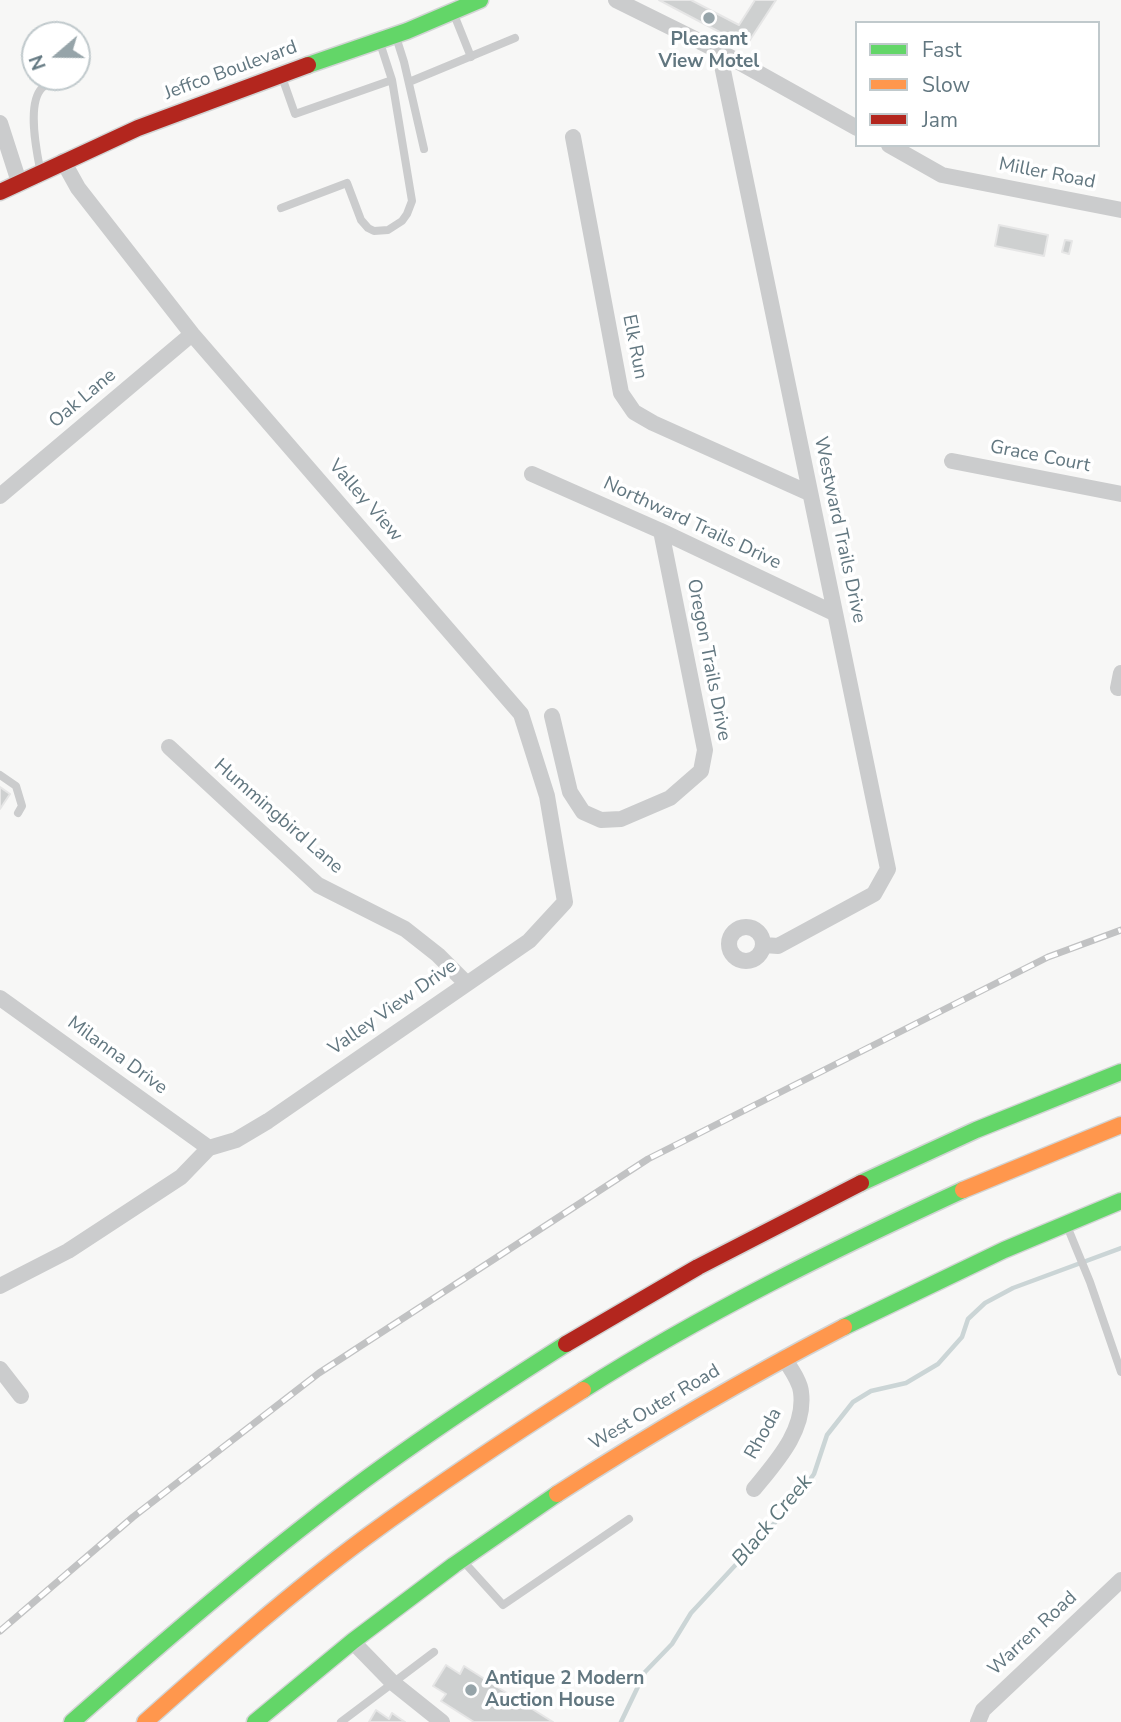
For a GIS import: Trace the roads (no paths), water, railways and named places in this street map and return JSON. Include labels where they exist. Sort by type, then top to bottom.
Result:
[{"type":"main road","name":"Jeffco Boulevard","points":[[0,191],[158,119],[387,37],[480,0]]},
{"type":"main road","points":[[72,1722],[179,1625],[303,1525],[434,1429],[567,1342],[707,1260],[851,1187],[999,1120],[1121,1072]]},
{"type":"main road","points":[[145,1722],[230,1647],[375,1532],[457,1473],[592,1384],[734,1302],[872,1231],[1007,1171],[1121,1125]]},
{"type":"main road","name":"West Outer Road","points":[[255,1722],[353,1642],[462,1560],[551,1497],[644,1437],[713,1396],[898,1299],[1121,1201]]},
{"type":"street","points":[[616,0],[719,51],[855,127]]},
{"type":"street","name":"Westward Trails Drive","points":[[719,51],[888,869],[874,894],[778,946],[764,945]]},
{"type":"street","points":[[0,123],[19,182]]},
{"type":"street","name":"Elk Run","points":[[573,137],[621,393],[634,412],[653,423],[809,493]]},
{"type":"street","name":"Miller Road","points":[[892,147],[942,175],[1121,210]]},
{"type":"street","name":"Valley View","points":[[63,161],[78,188],[192,334],[521,714],[547,796],[565,902]]},
{"type":"street","name":"Oak Lane","points":[[0,496],[192,334]]},
{"type":"street","name":"Grace Court","points":[[952,461],[1121,494]]},
{"type":"street","name":"Northward Trails Drive","points":[[532,474],[661,531],[834,613]]},
{"type":"street","name":"Oregon Trails Drive","points":[[552,716],[570,792],[583,812],[601,820],[621,819],[670,798],[701,771],[705,750],[661,531]]},
{"type":"street","name":"Hummingbird Lane","points":[[169,747],[318,885],[405,929],[438,955],[466,983]]},
{"type":"street","name":"Valley View Drive","points":[[209,1148],[236,1140],[529,941],[565,902]]},
{"type":"street","name":"Milanna Drive","points":[[0,998],[209,1148]]},
{"type":"street","points":[[0,1286],[68,1251],[181,1177],[209,1148]]},
{"type":"street","name":"Rhoda","points":[[754,1489],[779,1458],[800,1419],[802,1390],[784,1358]]},
{"type":"street","points":[[0,1369],[21,1396]]},
{"type":"street","name":"Warren Road","points":[[978,1722],[983,1710],[1121,1580]]},
{"type":"street","points":[[353,1642],[393,1682],[442,1722]]},
{"type":"lane","points":[[453,12],[471,57]]},
{"type":"lane","points":[[281,208],[347,183],[361,220],[368,229],[388,230],[402,222],[412,201],[387,37]]},
{"type":"lane","points":[[387,37],[409,82],[424,149]]},
{"type":"lane","points":[[409,82],[515,38]]},
{"type":"lane","points":[[281,74],[295,114],[392,80]]},
{"type":"lane","points":[[40,91],[36,103],[34,141],[40,172]]},
{"type":"lane","points":[[0,775],[16,786],[22,806],[18,813]]},
{"type":"lane","points":[[1066,1223],[1121,1372]]},
{"type":"lane","points":[[1111,1342],[1121,1340]]},
{"type":"lane","points":[[462,1560],[503,1605],[629,1519]]},
{"type":"lane","points":[[341,1722],[434,1652]]},
{"type":"waterway","name":"Black Creek","points":[[621,1722],[645,1672],[672,1644],[691,1613],[793,1503],[814,1474],[827,1435],[853,1402],[871,1391],[906,1383],[938,1364],[962,1337],[968,1319],[985,1303],[1013,1288],[1121,1248]]},
{"type":"railway","points":[[0,1631],[133,1517],[319,1373],[648,1159],[1048,957],[1121,930]]},
{"type":"place","name":"Pleasant View Motel","points":[[709,18]]},
{"type":"place","name":"Antique 2 Modern Auction House","points":[[471,1690]]}]
